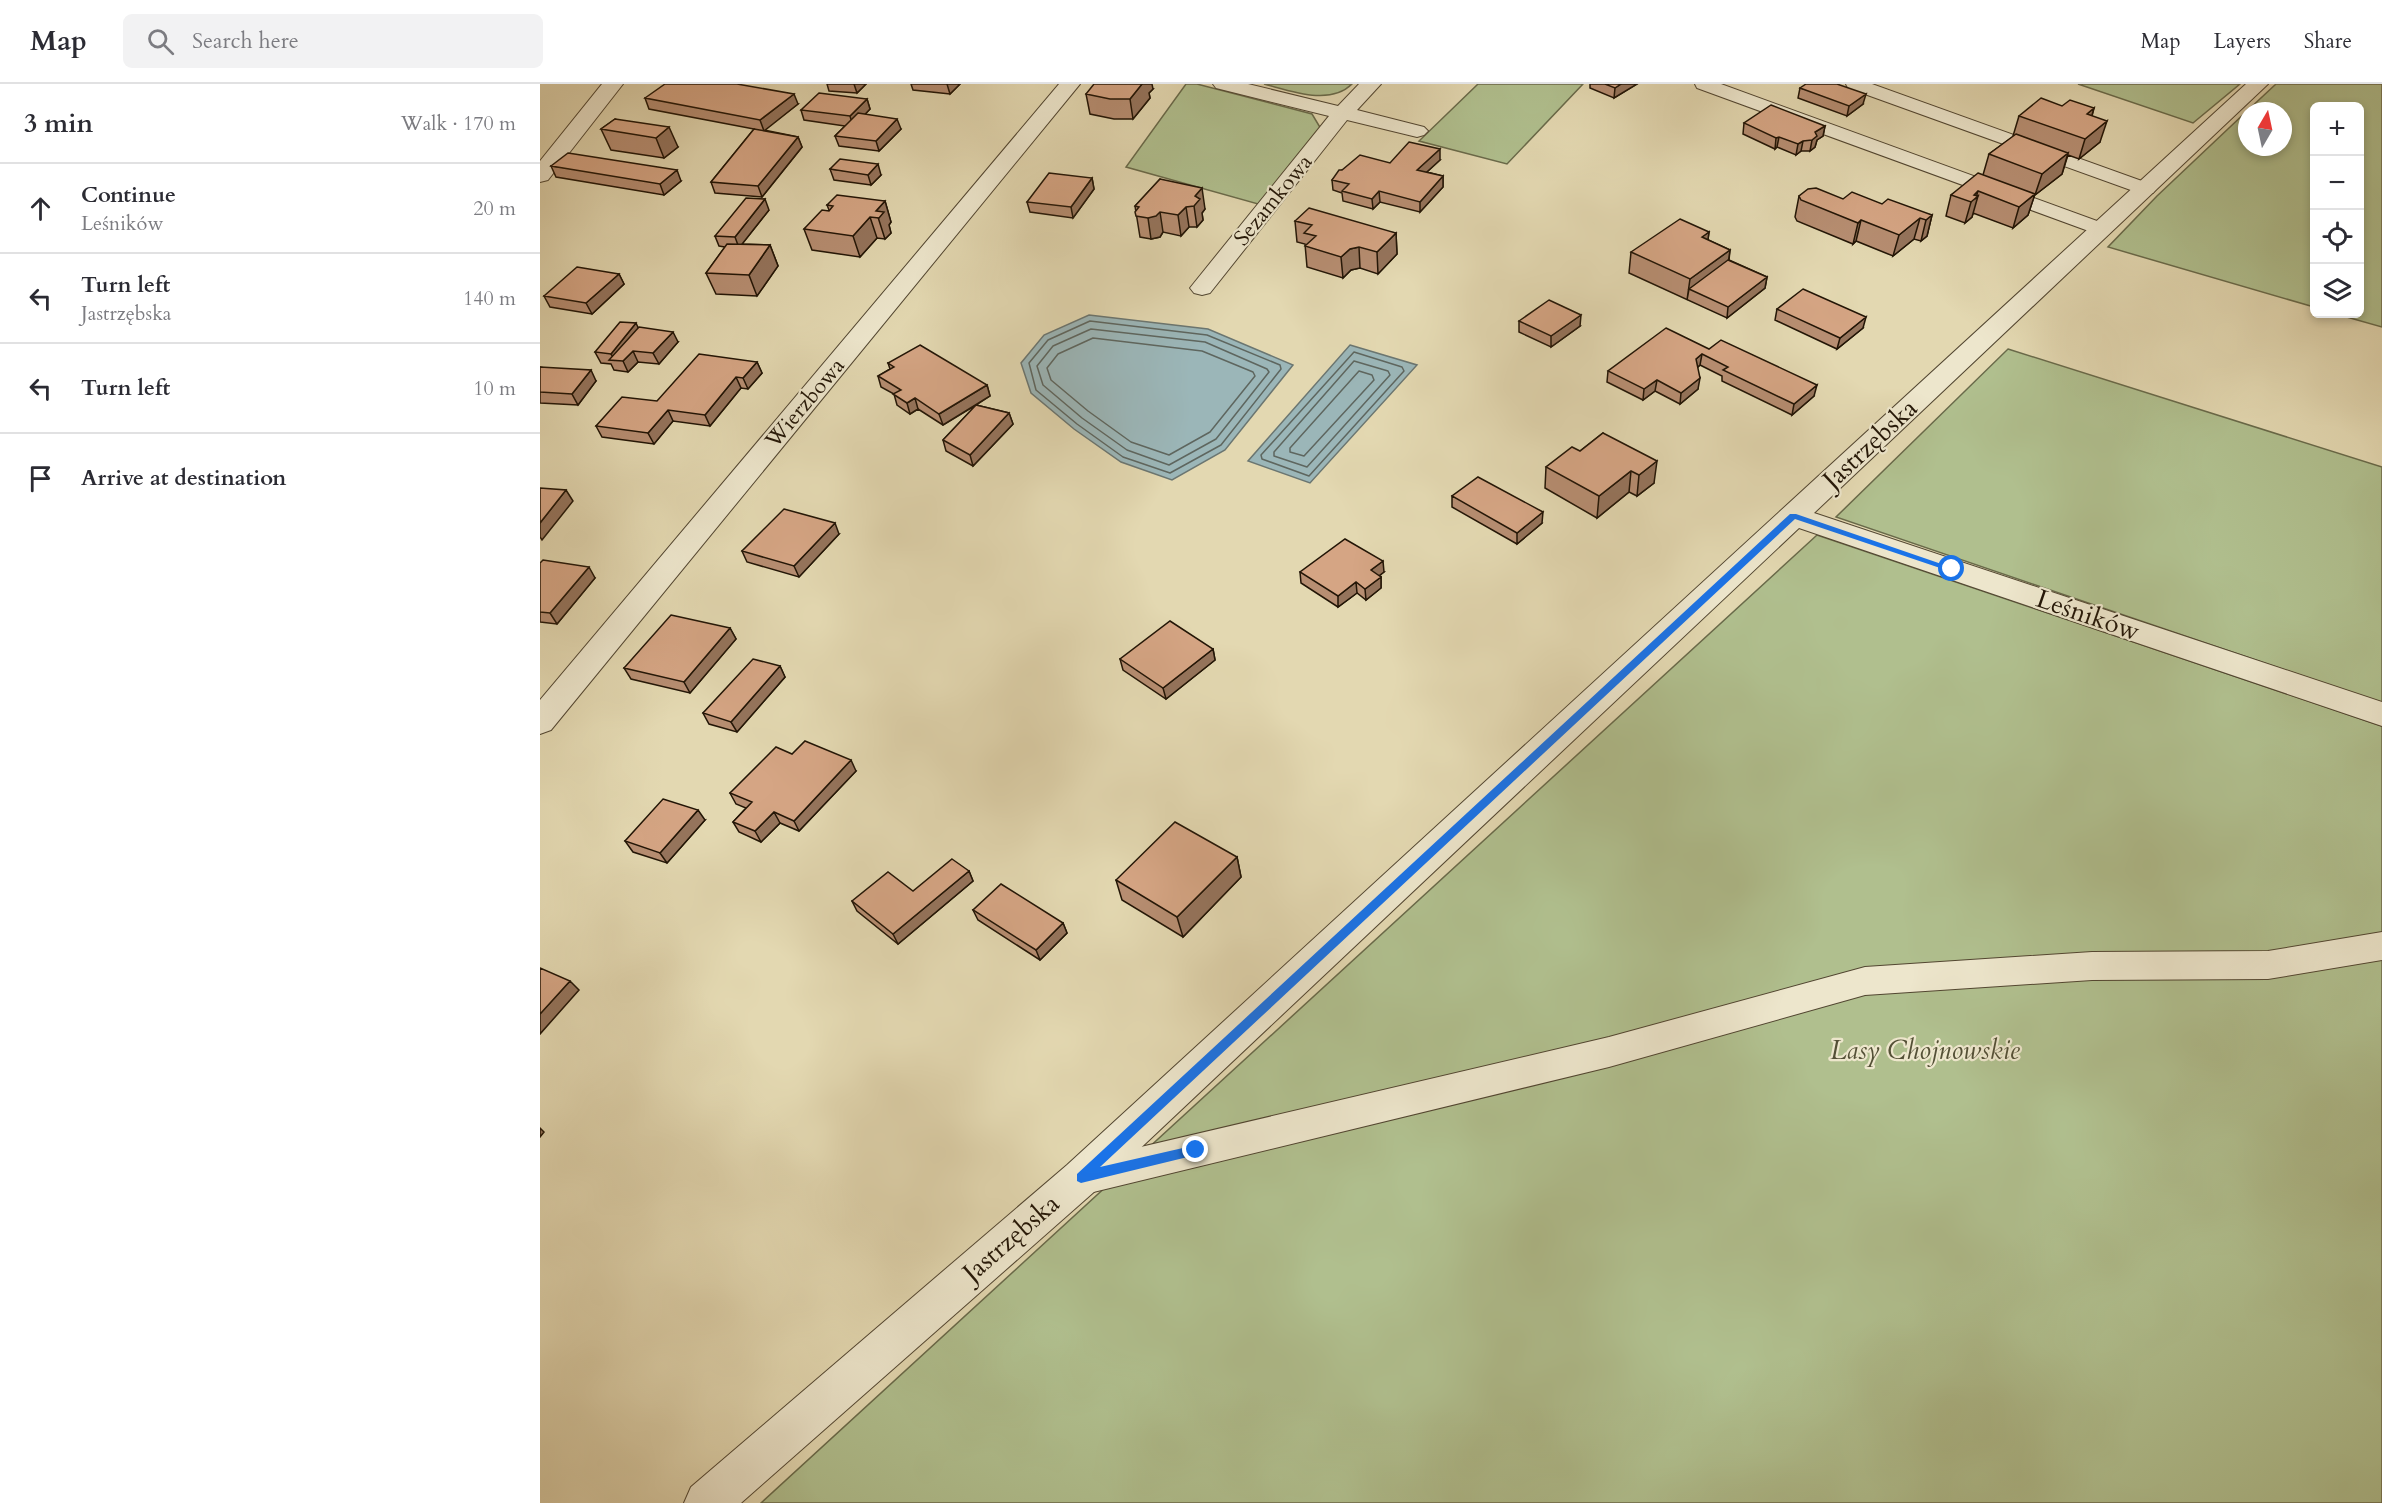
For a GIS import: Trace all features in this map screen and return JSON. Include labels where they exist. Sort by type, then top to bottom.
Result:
[{"type":"street","points":[[540,175],[613,84]]},
{"type":"street","name":"Wierzbowa","points":[[540,722],[1070,84]]},
{"type":"street","points":[[1223,84],[1417,131]]},
{"type":"street","name":"Sezamkowa","points":[[1202,288],[1343,112],[1371,84]]},
{"type":"street","name":"Jastrzębska","points":[[707,1503],[1081,1178],[2258,84]]},
{"type":"street","name":"Leśników","points":[[1793,516],[2382,714]]},
{"type":"lane","points":[[1704,84],[2101,229]]},
{"type":"lane","points":[[1855,84],[2146,189]]},
{"type":"lane","points":[[1081,1178],[1609,1052],[1865,981],[2092,966],[2268,966],[2382,946]]},
{"type":"green space","points":[[1186,84],[1197,84],[1312,114],[1321,129],[1258,204],[1126,167]]},
{"type":"green space","points":[[1264,84],[1352,84],[1343,91],[1322,96],[1298,93]]},
{"type":"green space","points":[[1478,84],[1583,84],[1507,164],[1419,141]]},
{"type":"green space","points":[[2078,84],[2240,84],[2193,123]]},
{"type":"green space","points":[[2276,84],[2382,84],[2382,327],[2350,318],[2364,318],[2364,102],[2310,102],[2310,306],[2108,247],[2157,196],[2238,120],[2238,156],[2292,156],[2292,102],[2257,102]]},
{"type":"green space","points":[[2008,349],[2382,467],[2382,703],[1836,517]]},
{"type":"green space","name":"Lasy Chojnowskie","points":[[1817,535],[2382,726],[2382,1503],[761,1503]]},
{"type":"water","points":[[1089,315],[1208,329],[1293,365],[1225,450],[1172,480],[1121,462],[1074,429],[1031,393],[1021,363],[1044,335]]},
{"type":"water","points":[[1350,345],[1417,365],[1310,483],[1248,461]]},
{"type":"building","points":[[665,84],[737,84],[794,94],[760,120],[645,98]]},
{"type":"building","points":[[1094,84],[1142,84],[1130,99],[1110,99],[1086,94]]},
{"type":"building","points":[[1605,84],[1621,84],[1615,88]]},
{"type":"building","points":[[1806,84],[1837,84],[1866,94],[1849,106],[1800,88]]},
{"type":"building","points":[[819,93],[867,99],[850,116],[801,110]]},
{"type":"building","points":[[2041,98],[2062,106],[2070,100],[2094,108],[2087,114],[2107,121],[2085,139],[2019,116]]},
{"type":"building","points":[[1771,105],[1825,126],[1815,132],[1817,136],[1812,140],[1798,144],[1776,138],[1744,123]]},
{"type":"building","points":[[858,113],[897,119],[876,141],[835,136]]},
{"type":"building","points":[[615,119],[669,127],[656,138],[601,129]]},
{"type":"building","points":[[754,129],[798,137],[758,186],[711,182]]},
{"type":"building","points":[[2016,134],[2068,153],[2042,174],[1989,154]]},
{"type":"building","points":[[1409,142],[1440,149],[1417,170],[1443,176],[1420,202],[1379,191],[1372,199],[1342,191],[1349,184],[1332,180],[1339,170],[1360,155],[1390,163]]},
{"type":"building","points":[[568,153],[677,170],[660,184],[551,166]]},
{"type":"building","points":[[840,159],[878,164],[868,175],[830,169]]},
{"type":"building","points":[[1049,173],[1092,178],[1071,207],[1027,202]]},
{"type":"building","points":[[1978,173],[2035,194],[2019,207],[1978,191],[1974,195],[1978,196],[1971,202],[1951,195]]},
{"type":"building","points":[[1160,179],[1202,188],[1195,196],[1200,199],[1194,206],[1186,207],[1178,215],[1160,212],[1148,218],[1136,216],[1135,212],[1139,207],[1135,206]]},
{"type":"building","points":[[1816,188],[1843,199],[1852,192],[1882,204],[1888,199],[1932,215],[1926,220],[1920,218],[1899,235],[1861,220],[1858,223],[1801,200],[1799,196],[1808,189]]},
{"type":"building","points":[[837,195],[885,201],[876,211],[884,212],[879,218],[870,217],[853,236],[804,229],[822,210],[829,211],[833,206],[827,205]]},
{"type":"building","points":[[746,198],[765,199],[735,237],[715,236]]},
{"type":"building","points":[[1309,208],[1396,233],[1377,252],[1359,247],[1350,249],[1341,257],[1305,246],[1316,236],[1304,233],[1312,225],[1295,221]]},
{"type":"building","points":[[1680,219],[1709,232],[1702,237],[1730,250],[1690,279],[1631,252]]},
{"type":"building","points":[[727,244],[770,245],[749,275],[706,273]]},
{"type":"building","points":[[1728,260],[1767,277],[1728,307],[1689,289]]},
{"type":"building","points":[[577,267],[619,274],[586,303],[544,296]]},
{"type":"building","points":[[1803,289],[1866,317],[1840,338],[1777,309]]},
{"type":"building","points":[[1549,300],[1581,315],[1551,336],[1519,321]]},
{"type":"building","points":[[620,322],[636,323],[611,354],[595,352]]},
{"type":"building","points":[[639,327],[673,332],[653,353],[633,351],[623,361],[609,360]]},
{"type":"building","points":[[1666,328],[1709,349],[1721,340],[1817,385],[1794,404],[1723,370],[1728,367],[1702,354],[1696,359],[1700,378],[1681,393],[1657,380],[1644,389],[1608,371]]},
{"type":"building","points":[[920,345],[987,385],[939,414],[915,398],[907,403],[893,394],[901,390],[878,376],[894,367],[888,363]]},
{"type":"building","points":[[699,354],[757,362],[743,378],[736,377],[705,415],[668,410],[648,433],[596,426],[622,397],[657,401]]},
{"type":"building","points":[[540,367],[591,370],[572,394],[540,392]]},
{"type":"building","points":[[976,405],[1009,413],[970,455],[943,440]]},
{"type":"building","points":[[1603,433],[1657,461],[1639,475],[1631,471],[1599,496],[1546,467],[1572,447],[1580,451]]},
{"type":"building","points":[[1478,477],[1543,512],[1517,533],[1452,496]]},
{"type":"building","points":[[540,488],[566,490],[540,523]]},
{"type":"building","points":[[784,509],[835,523],[794,566],[742,551]]},
{"type":"building","points":[[1345,539],[1383,561],[1371,570],[1381,577],[1365,589],[1356,582],[1338,596],[1300,572]]},
{"type":"building","points":[[543,560],[589,567],[550,613],[540,612],[540,563]]},
{"type":"building","points":[[671,615],[730,628],[684,682],[624,668]]},
{"type":"building","points":[[1170,621],[1213,649],[1163,688],[1120,659]]},
{"type":"building","points":[[753,659],[780,666],[731,722],[703,713]]},
{"type":"building","points":[[805,741],[851,760],[794,821],[774,812],[755,831],[733,822],[752,802],[730,793],[776,747],[792,754]]},
{"type":"building","points":[[663,799],[698,810],[660,853],[625,841]]},
{"type":"building","points":[[1175,822],[1237,857],[1177,917],[1116,880]]},
{"type":"building","points":[[952,859],[969,871],[893,934],[852,901],[888,872],[913,891]]},
{"type":"building","points":[[1001,884],[1063,923],[1036,950],[973,910]]},
{"type":"building","points":[[540,968],[570,981],[540,1014]]},
{"type":"route","points":[[1196,1150],[1081,1178],[1793,516],[1952,569]]}]
